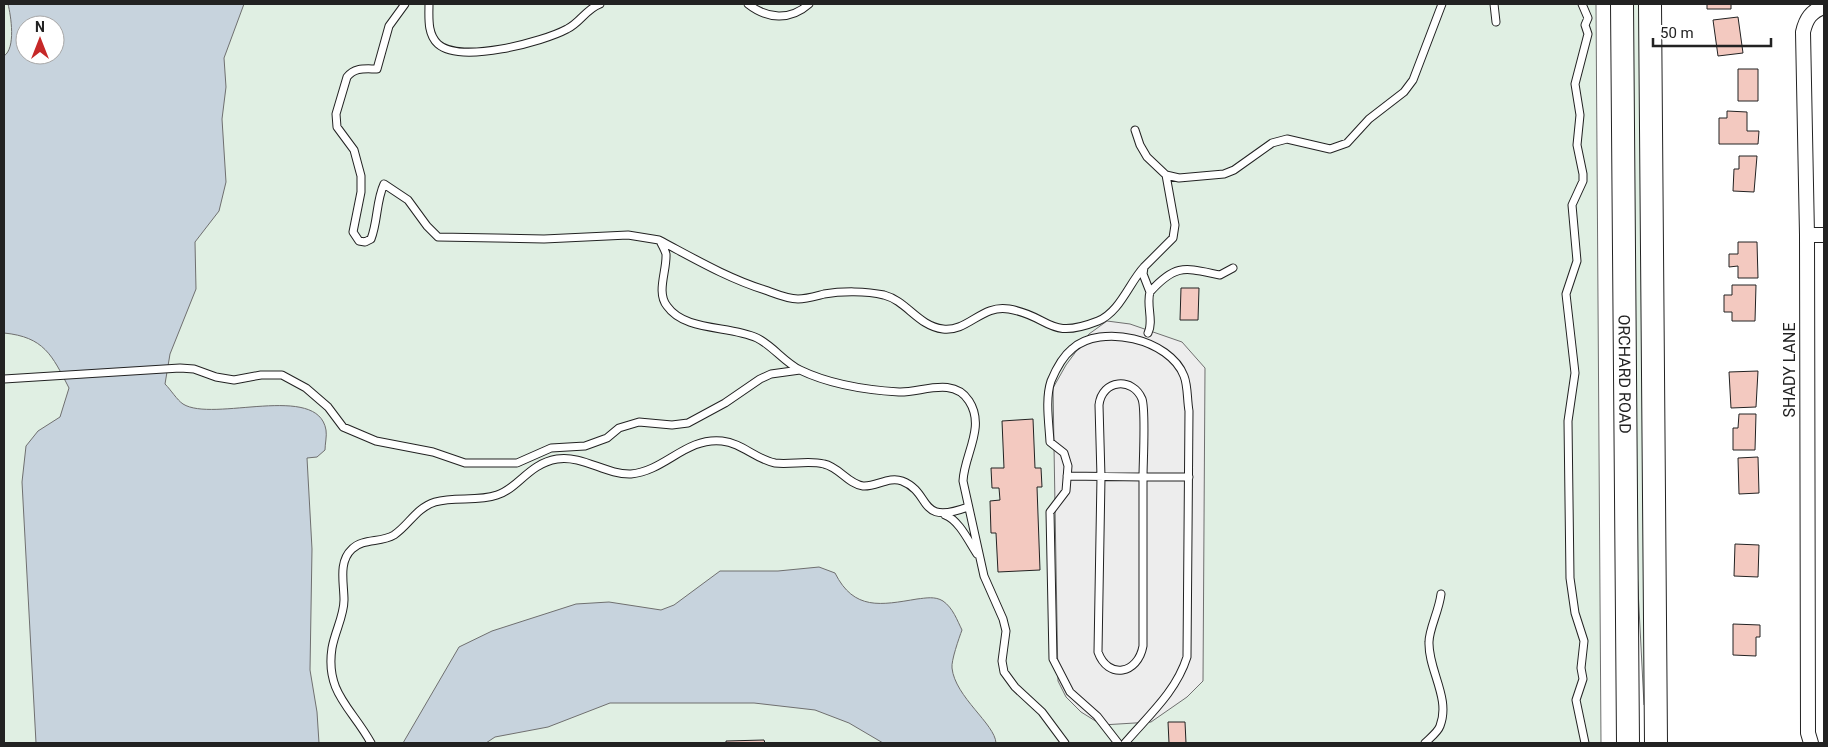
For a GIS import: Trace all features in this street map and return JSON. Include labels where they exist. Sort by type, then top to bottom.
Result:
[{"type":"main road","name":"ORCHARD ROAD","points":[[1622,4],[1628,743]]},
{"type":"main road","name":"ORCHARD ROAD","points":[[1650,4],[1656,743]]},
{"type":"street","name":"SHADY LANE","points":[[1811,743],[1808,733],[1807,235],[1803,32],[1806,21],[1811,14],[1824,7]]},
{"type":"street","points":[[1807,235],[1824,235]]},
{"type":"lane","points":[[405,4],[389,26],[377,69],[351,72],[347,77],[337,108],[338,127],[354,150],[361,176],[361,192],[353,232],[359,241],[365,242],[371,239],[377,218],[380,192],[384,184],[408,200],[426,226],[438,237],[544,240],[628,235],[659,240],[731,279],[785,297],[799,299],[827,294],[864,293],[885,295],[897,300],[924,323],[943,329],[954,329],[993,308],[1014,310],[1060,330],[1069,330],[1093,322],[1113,311],[1135,276],[1167,245],[1175,232],[1166,175]]},
{"type":"lane","points":[[430,4],[430,32],[439,45],[458,52],[473,53],[490,51],[549,37],[570,28],[591,7],[600,4]]},
{"type":"lane","points":[[748,4],[758,12],[777,17],[800,12],[809,4]]},
{"type":"lane","points":[[1135,130],[1140,145],[1147,157],[1166,175],[1179,178],[1211,177],[1224,174],[1234,170],[1272,143],[1287,139],[1330,149],[1347,143],[1369,119],[1404,92],[1413,80],[1442,4]]},
{"type":"lane","points":[[1494,4],[1496,22]]},
{"type":"lane","points":[[1582,4],[1588,18],[1586,25],[1588,34],[1575,84],[1580,110],[1577,142],[1582,181],[1572,205],[1577,261],[1566,294],[1575,373],[1568,421],[1570,578],[1576,613],[1584,641],[1581,668],[1583,679],[1576,700],[1586,743]]},
{"type":"lane","points":[[659,240],[666,252],[662,291],[665,305],[685,321],[721,327],[758,338],[800,370],[847,386],[901,392],[939,386],[960,393],[969,400],[975,412],[976,431],[964,467],[963,481],[984,576]]},
{"type":"lane","points":[[1144,267],[1143,274],[1150,292],[1148,302],[1150,328],[1148,333]]},
{"type":"lane","points":[[1150,292],[1171,272],[1195,268],[1220,275],[1233,268]]},
{"type":"lane","points":[[1118,743],[1097,716],[1070,692],[1053,659],[1050,512],[1066,491],[1068,466],[1064,453],[1050,442],[1049,394],[1051,382],[1060,361],[1073,347],[1095,338],[1121,337],[1142,340],[1165,351],[1184,376],[1189,410],[1187,657],[1182,675],[1125,743]]},
{"type":"lane","points":[[4,379],[180,368],[194,369],[216,377],[234,380],[261,375],[282,375],[306,388],[328,407],[343,427],[376,441],[433,452],[465,463],[517,464],[551,448],[585,446],[607,438],[618,428],[639,422],[672,425],[688,423],[725,404],[760,379],[771,374],[800,370]]},
{"type":"lane","points":[[1115,385],[1126,385],[1135,389],[1142,400],[1143,477],[1143,646],[1135,664],[1125,670],[1117,670],[1108,668],[1101,661],[1098,652],[1101,477],[1100,394],[1106,388],[1115,385]]},
{"type":"lane","points":[[371,743],[335,690],[331,669],[332,647],[344,607],[344,560],[353,548],[360,543],[386,539],[396,534],[426,506],[443,500],[484,499],[501,494],[539,464],[556,459],[574,458],[629,474],[650,470],[694,444],[722,441],[736,444],[768,461],[824,464],[863,486],[900,480],[911,487],[924,503],[937,512],[950,517],[977,555],[1004,625],[1002,661],[1004,672],[1015,687],[1042,712],[1065,743]]},
{"type":"lane","points":[[1067,476],[1188,477]]},
{"type":"lane","points":[[937,512],[954,514],[968,507]]},
{"type":"lane","points":[[1425,743],[1440,726],[1442,717],[1440,694],[1429,650],[1429,639],[1438,614],[1440,594]]},
{"type":"green space","points":[[4,4],[1596,4],[1601,743],[4,743]]},
{"type":"green space","points":[[1632,4],[1641,4],[1647,704],[1644,705],[1636,550]]},
{"type":"shaded area","points":[[8,4],[244,4],[224,58],[226,87],[222,119],[226,182],[219,211],[195,242],[196,289],[170,354],[165,384],[183,404],[197,409],[263,406],[304,408],[319,416],[326,430],[325,450],[317,457],[307,458],[312,549],[310,670],[317,712],[319,743],[36,743],[22,482],[26,446],[38,431],[60,417],[69,388],[52,357],[38,343],[18,335],[4,333],[4,56],[10,46],[11,24]]},
{"type":"shaded area","points":[[1107,321],[1130,324],[1182,342],[1205,368],[1203,681],[1187,697],[1151,722],[1102,725],[1081,712],[1066,697],[1058,681],[1053,388],[1066,365],[1089,334]]},
{"type":"shaded area","points":[[819,567],[835,573],[851,594],[860,600],[892,603],[937,598],[943,601],[954,614],[962,630],[952,665],[955,679],[967,699],[989,727],[996,743],[883,743],[849,723],[815,710],[754,703],[610,703],[548,727],[495,737],[486,743],[403,743],[459,647],[492,631],[576,604],[609,602],[661,610],[674,605],[720,571],[778,571]]},
{"type":"building","points":[[1707,4],[1731,4],[1731,9],[1707,9]]},
{"type":"building","points":[[1738,17],[1743,53],[1718,56],[1713,20]]},
{"type":"building","points":[[1738,69],[1758,69],[1758,101],[1738,101]]},
{"type":"building","points":[[1727,111],[1747,112],[1747,131],[1759,131],[1758,144],[1719,144],[1719,118],[1727,118]]},
{"type":"building","points":[[1739,156],[1757,156],[1754,192],[1733,191],[1734,169],[1739,169]]},
{"type":"building","points":[[1738,242],[1757,242],[1758,278],[1738,278],[1738,266],[1729,267],[1729,254],[1738,254]]},
{"type":"building","points":[[1732,285],[1756,285],[1755,321],[1732,321],[1732,312],[1724,312],[1724,295],[1732,295]]},
{"type":"building","points":[[1181,288],[1199,288],[1198,320],[1180,320]]},
{"type":"building","points":[[1758,371],[1756,407],[1731,408],[1729,372]]},
{"type":"building","points":[[1739,414],[1756,414],[1755,450],[1733,450],[1733,428],[1738,428]]},
{"type":"building","points":[[1033,419],[1035,468],[1041,468],[1042,487],[1037,487],[1040,570],[998,572],[996,533],[991,533],[990,501],[1000,500],[999,488],[992,488],[991,468],[1004,468],[1002,421]]},
{"type":"building","points":[[1758,457],[1759,493],[1739,494],[1738,458]]},
{"type":"building","points":[[1735,544],[1759,545],[1758,577],[1734,576]]},
{"type":"building","points":[[1733,624],[1760,625],[1760,637],[1756,637],[1756,656],[1733,655]]},
{"type":"building","points":[[1168,722],[1185,722],[1186,743],[1169,743]]},
{"type":"building","points":[[764,740],[765,743],[726,743],[726,741]]}]
